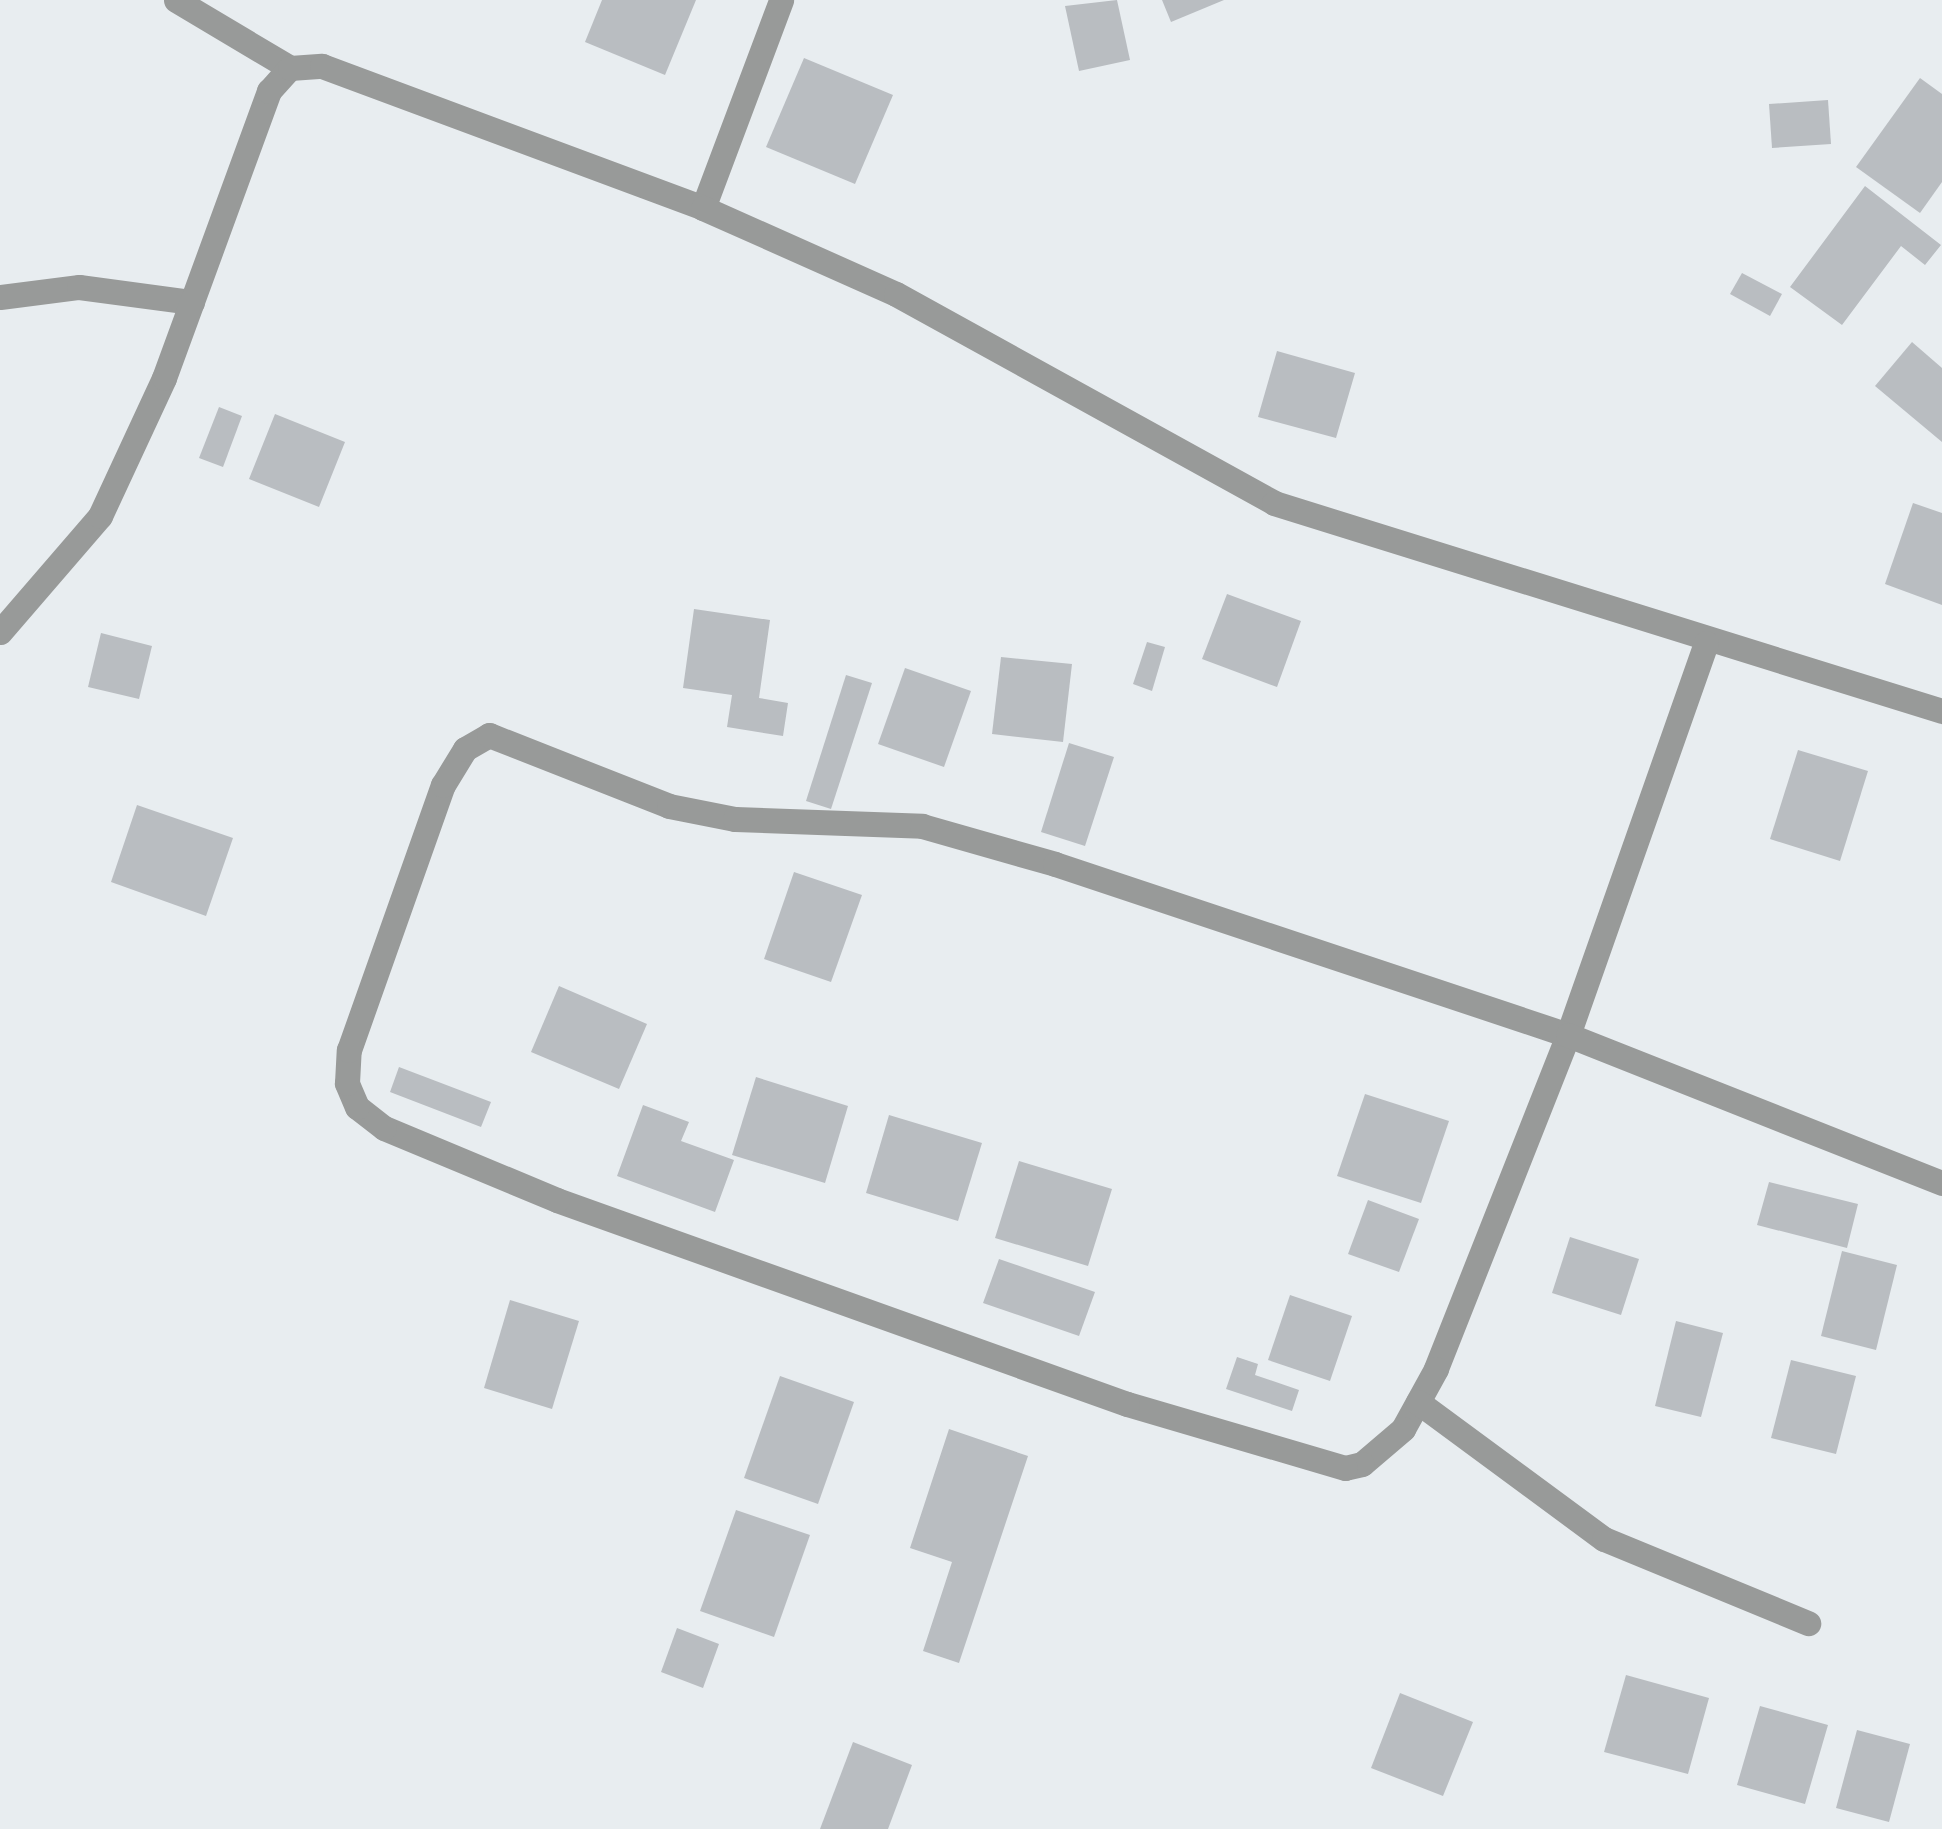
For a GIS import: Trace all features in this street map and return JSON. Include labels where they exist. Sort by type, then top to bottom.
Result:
[{"type":"street","points":[[176,0],[290,68],[322,66],[703,208],[896,294],[1274,503],[1706,644],[1942,711]]},
{"type":"street","points":[[703,208],[781,0]]},
{"type":"street","points":[[0,632],[100,516],[192,302],[269,91],[290,68]]},
{"type":"street","points":[[0,297],[80,286],[192,302]]},
{"type":"street","points":[[1706,644],[1568,1035],[1418,1402],[1362,1464],[1316,1460],[1070,1384],[558,1200],[384,1128],[357,1106],[347,1064],[443,785],[465,748],[489,735],[669,806],[735,819],[922,826],[1568,1035],[1942,1183]]},
{"type":"street","points":[[1418,1402],[1604,1539],[1808,1624]]},
{"type":"building","points":[[602,0],[696,0],[665,75],[585,42]]},
{"type":"building","points":[[1117,0],[1130,60],[1079,71],[1065,6]]},
{"type":"building","points":[[1162,0],[1224,0],[1171,22]]},
{"type":"building","points":[[804,58],[893,95],[855,184],[766,147]]},
{"type":"building","points":[[1920,78],[1942,94],[1942,182],[1920,213],[1856,167]]},
{"type":"building","points":[[1828,100],[1831,144],[1772,148],[1769,104]]},
{"type":"building","points":[[1865,186],[1941,245],[1925,265],[1901,246],[1842,325],[1790,287]]},
{"type":"building","points":[[1742,273],[1782,294],[1770,316],[1730,294]]},
{"type":"building","points":[[1912,342],[1942,368],[1942,442],[1875,386]]},
{"type":"building","points":[[1277,351],[1355,373],[1336,438],[1258,417]]},
{"type":"building","points":[[219,407],[242,416],[223,467],[199,458]]},
{"type":"building","points":[[275,414],[345,442],[319,507],[249,479]]},
{"type":"building","points":[[1913,503],[1942,513],[1942,605],[1885,584]]},
{"type":"building","points":[[1227,594],[1301,621],[1277,687],[1202,659]]},
{"type":"building","points":[[694,609],[770,620],[759,698],[788,703],[783,736],[727,727],[732,695],[683,688]]},
{"type":"building","points":[[101,633],[152,646],[139,699],[88,687]]},
{"type":"building","points":[[1147,642],[1165,647],[1152,691],[1133,684]]},
{"type":"building","points":[[1001,657],[1072,664],[1063,742],[992,734]]},
{"type":"building","points":[[905,668],[971,691],[944,767],[878,744]]},
{"type":"building","points":[[846,675],[872,683],[831,809],[806,801]]},
{"type":"building","points":[[1069,743],[1114,757],[1085,846],[1041,832]]},
{"type":"building","points":[[1798,750],[1868,771],[1840,861],[1770,839]]},
{"type":"building","points":[[137,805],[233,838],[206,916],[111,882]]},
{"type":"building","points":[[794,872],[862,895],[831,982],[764,959]]},
{"type":"building","points":[[559,986],[647,1024],[619,1089],[531,1052]]},
{"type":"building","points":[[399,1067],[491,1102],[481,1127],[390,1092]]},
{"type":"building","points":[[756,1077],[848,1106],[825,1183],[732,1155]]},
{"type":"building","points":[[1365,1094],[1449,1121],[1421,1203],[1337,1176]]},
{"type":"building","points":[[643,1105],[689,1122],[681,1141],[734,1160],[715,1212],[617,1176]]},
{"type":"building","points":[[889,1115],[982,1143],[958,1221],[866,1193]]},
{"type":"building","points":[[1019,1161],[1112,1189],[1088,1266],[995,1238]]},
{"type":"building","points":[[1769,1182],[1858,1204],[1847,1248],[1757,1225]]},
{"type":"building","points":[[1368,1200],[1419,1219],[1399,1272],[1348,1254]]},
{"type":"building","points":[[1570,1237],[1639,1259],[1621,1315],[1552,1293]]},
{"type":"building","points":[[1842,1251],[1897,1265],[1876,1350],[1821,1336]]},
{"type":"building","points":[[999,1259],[1095,1292],[1079,1336],[983,1303]]},
{"type":"building","points":[[1290,1295],[1352,1316],[1330,1381],[1268,1360]]},
{"type":"building","points":[[510,1300],[579,1321],[552,1409],[484,1388]]},
{"type":"building","points":[[1676,1321],[1723,1333],[1701,1417],[1655,1406]]},
{"type":"building","points":[[1237,1357],[1258,1364],[1255,1375],[1299,1390],[1292,1411],[1226,1389]]},
{"type":"building","points":[[1791,1360],[1856,1376],[1836,1454],[1771,1438]]},
{"type":"building","points":[[780,1376],[854,1402],[818,1504],[744,1478]]},
{"type":"building","points":[[949,1429],[1028,1456],[959,1663],[923,1651],[952,1562],[910,1548]]},
{"type":"building","points":[[736,1510],[810,1535],[774,1637],[700,1611]]},
{"type":"building","points":[[677,1628],[719,1644],[703,1688],[661,1672]]},
{"type":"building","points":[[1626,1675],[1709,1698],[1688,1774],[1604,1752]]},
{"type":"building","points":[[1400,1693],[1473,1722],[1443,1796],[1371,1768]]},
{"type":"building","points":[[1760,1706],[1828,1725],[1805,1804],[1737,1785]]},
{"type":"building","points":[[1857,1730],[1910,1744],[1889,1822],[1836,1808]]},
{"type":"building","points":[[853,1742],[912,1765],[888,1829],[820,1829]]}]
